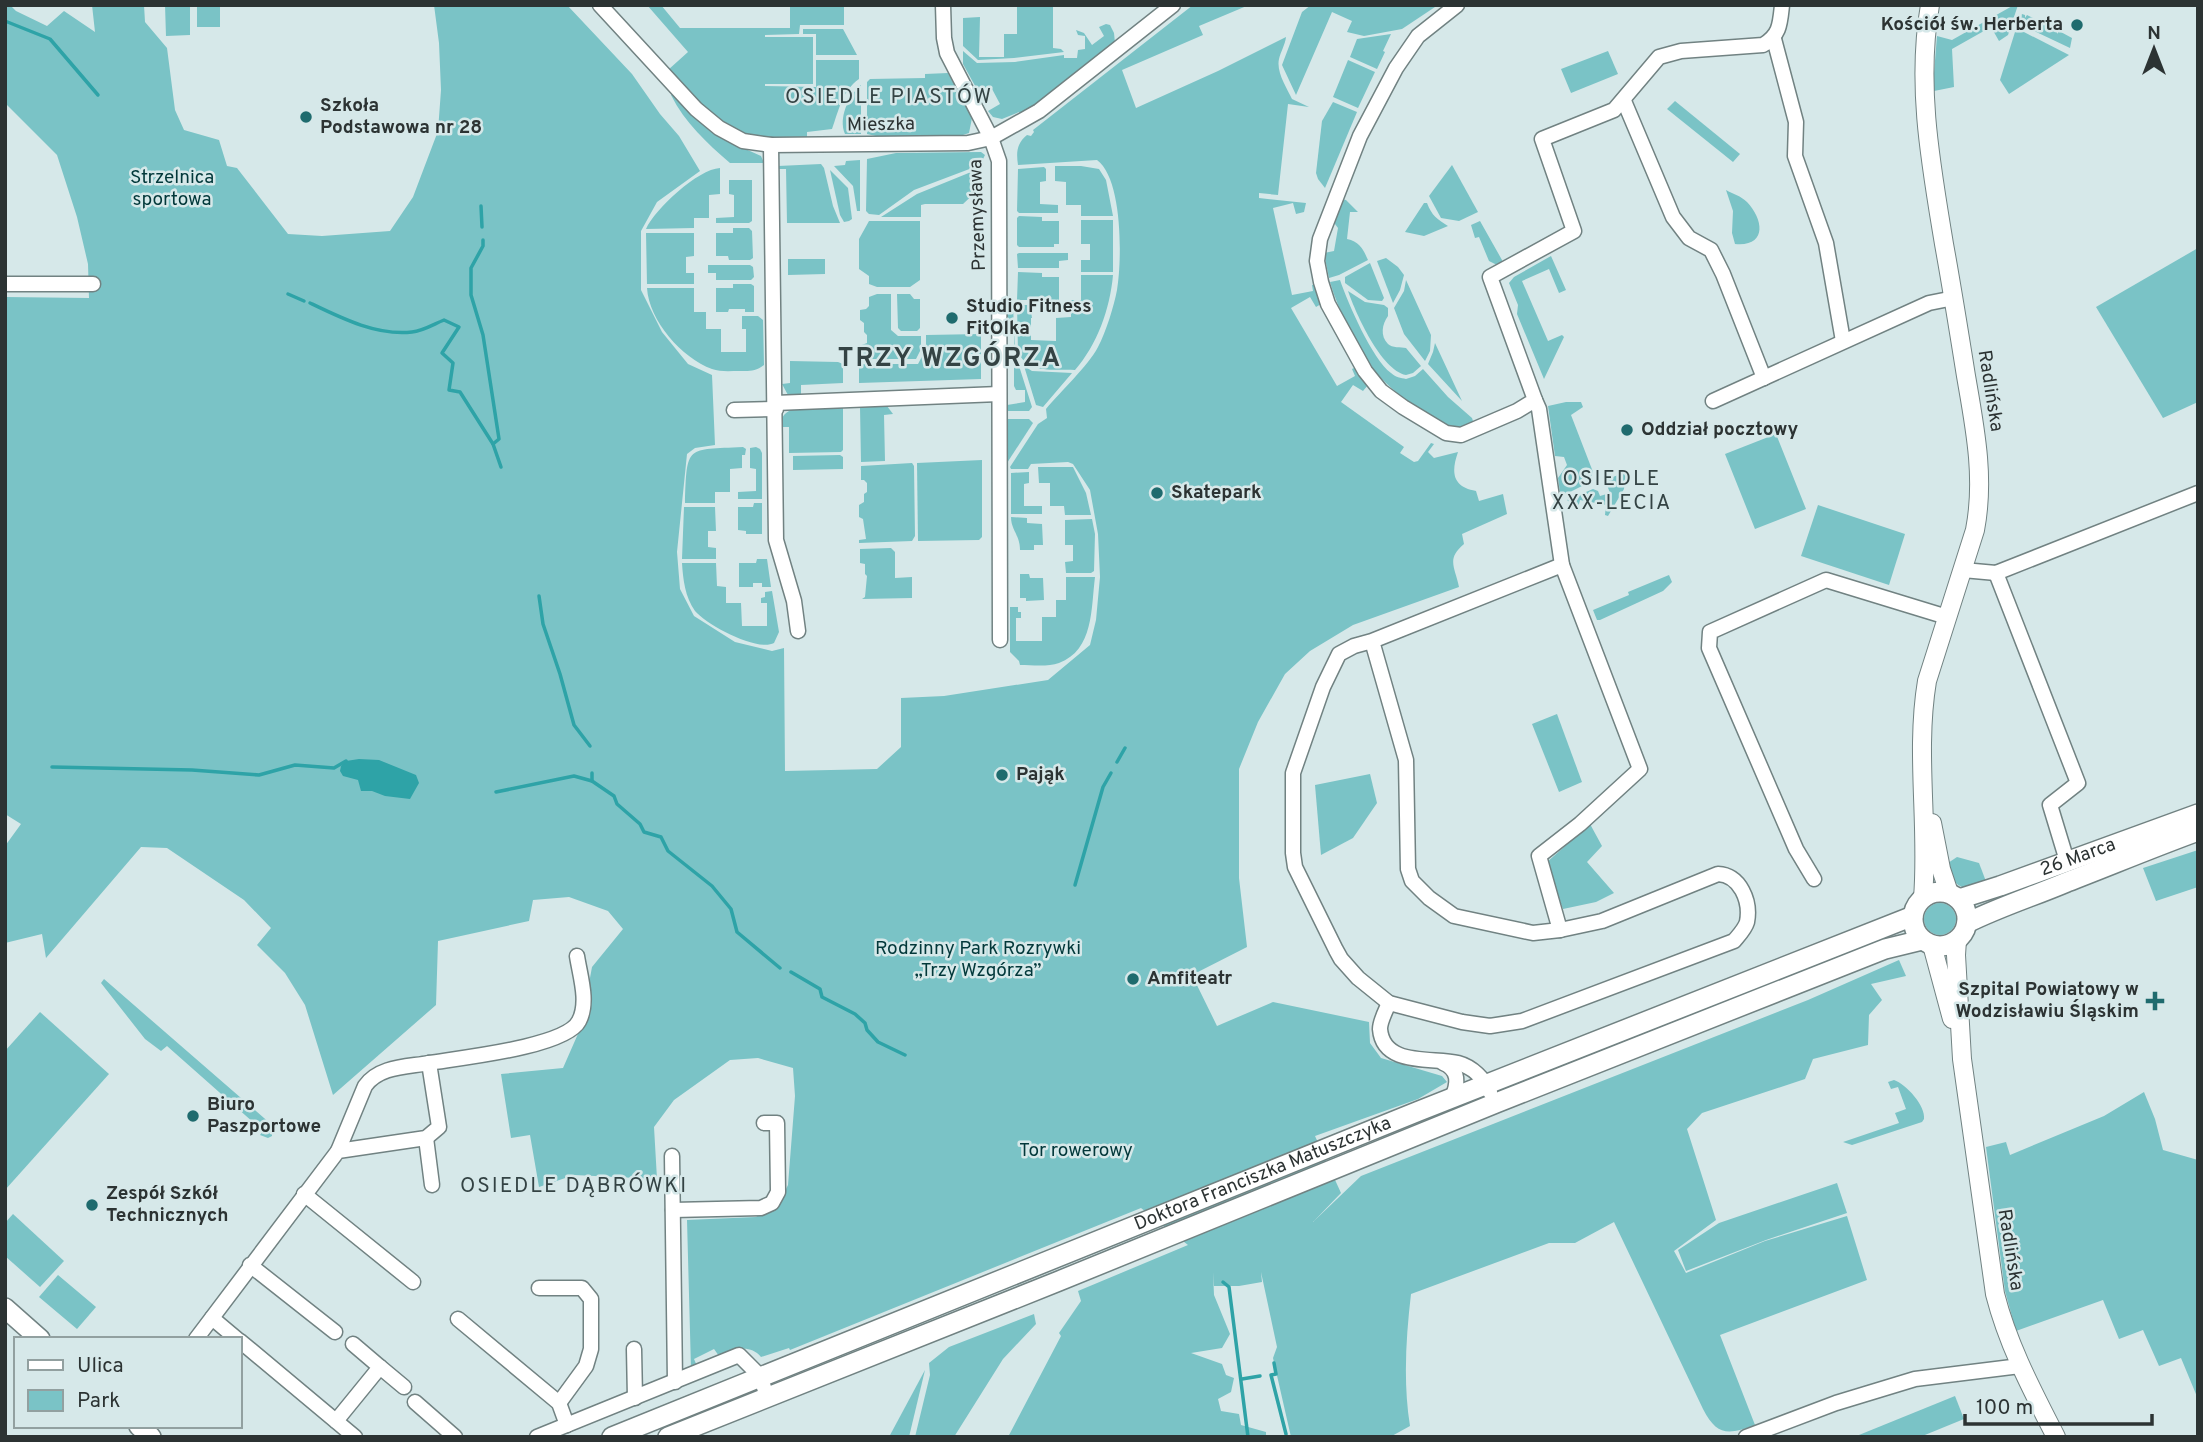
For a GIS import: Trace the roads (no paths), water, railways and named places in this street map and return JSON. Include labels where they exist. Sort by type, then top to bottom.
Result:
[{"type":"main road","name":"26 Marca","points":[[1954,896],[1974,895],[2198,814]]},
{"type":"main road","name":"26 Marca","points":[[1962,932],[1989,912],[2117,860],[2198,831]]},
{"type":"main road","points":[[1940,892],[1954,896],[1967,914],[1962,932],[1943,946],[1927,942],[1915,929],[1913,916],[1918,903],[1923,898],[1940,892]]},
{"type":"main road","name":"Doktora Franciszka Matuszczyka","points":[[668,1437],[1330,1171],[1491,1094],[1913,916]]},
{"type":"main road","name":"Doktora Franciszka Matuszczyka","points":[[612,1437],[1452,1098],[1491,1094],[1885,949],[1927,942]]},
{"type":"main road","points":[[8,1315],[37,1337]]},
{"type":"street","name":"Mieszka","points":[[600,5],[696,109],[719,128],[743,141],[771,145],[968,143],[991,138],[1039,111],[1173,5]]},
{"type":"street","name":"Przemysława","points":[[943,5],[947,53],[991,138],[999,161],[1000,640]]},
{"type":"street","points":[[1457,5],[1418,36],[1396,68],[1360,136],[1320,239],[1317,261],[1328,304],[1365,371],[1381,391],[1403,407],[1446,433],[1461,435],[1517,411],[1535,400]]},
{"type":"street","points":[[1782,5],[1780,25],[1774,39],[1796,122],[1795,156],[1826,243],[1843,341]]},
{"type":"street","name":"Radlińska","points":[[1923,898],[1923,700],[1975,530],[1980,476],[1974,421],[1924,105],[1923,74],[1930,5]]},
{"type":"street","points":[[1560,930],[1539,856],[1580,824],[1640,769],[1562,565],[1535,400],[1490,277],[1574,231],[1542,139],[1619,106],[1659,57],[1681,51],[1763,45],[1774,39]]},
{"type":"street","points":[[1619,106],[1673,217],[1689,238],[1711,250],[1764,378]]},
{"type":"street","points":[[771,145],[776,540],[794,601],[798,631]]},
{"type":"street","points":[[5,284],[87,283]]},
{"type":"street","points":[[1713,401],[1928,303],[1954,298]]},
{"type":"street","points":[[734,410],[999,394]]},
{"type":"street","points":[[1963,570],[1996,573],[2198,493]]},
{"type":"street","points":[[1371,641],[1406,760],[1408,869],[1412,881],[1429,898],[1454,916],[1533,933],[1602,920],[1718,874],[1727,875],[1738,881],[1748,909],[1747,925],[1734,941],[1522,1021],[1490,1026],[1476,1024],[1389,1003],[1358,978],[1341,959],[1295,867],[1293,773],[1323,687],[1339,654],[1354,646],[1562,565]]},
{"type":"street","points":[[1996,573],[2078,783],[2050,805],[2067,861]]},
{"type":"street","points":[[1814,879],[1796,849],[1709,648],[1710,632],[1826,580],[1947,617]]},
{"type":"street","name":"Radlińska","points":[[1923,778],[1941,869],[1954,896]]},
{"type":"street","name":"Radlińska","points":[[1962,932],[1956,955],[1962,1059],[1995,1294],[2020,1366],[2056,1437]]},
{"type":"street","name":"Radlińska","points":[[1927,942],[1940,968],[1962,1059]]},
{"type":"street","points":[[198,1337],[338,1150],[371,1078],[383,1071],[544,1043],[565,1034],[579,1023],[584,1003],[577,956]]},
{"type":"street","points":[[1389,1003],[1380,1028],[1385,1045],[1390,1051],[1404,1056],[1460,1063],[1474,1071],[1491,1094]]},
{"type":"street","points":[[1439,1061],[1450,1066],[1455,1072],[1457,1086],[1452,1098]]},
{"type":"street","points":[[338,1150],[426,1138],[439,1128],[429,1063]]},
{"type":"street","points":[[673,1210],[761,1208],[772,1203],[778,1192],[778,1122],[764,1123]]},
{"type":"street","points":[[426,1138],[432,1185]]},
{"type":"street","points":[[672,1156],[675,1382]]},
{"type":"street","points":[[303,1194],[413,1282]]},
{"type":"street","points":[[250,1265],[335,1332]]},
{"type":"street","points":[[539,1288],[582,1288],[591,1299],[591,1349],[586,1366],[559,1403]]},
{"type":"street","points":[[212,1318],[234,1337]]},
{"type":"street","points":[[457,1320],[559,1403],[567,1425]]},
{"type":"street","points":[[242,1343],[355,1437]]},
{"type":"street","points":[[353,1344],[404,1387]]},
{"type":"street","points":[[634,1349],[635,1398]]},
{"type":"street","points":[[537,1437],[739,1355],[760,1376],[767,1396]]},
{"type":"street","points":[[1746,1437],[1836,1403],[1915,1379],[2020,1366]]},
{"type":"street","points":[[336,1421],[380,1367]]},
{"type":"street","points":[[415,1402],[456,1437]]},
{"type":"waterway","points":[[5,21],[50,39],[98,95]]},
{"type":"waterway","points":[[481,206],[482,227]]},
{"type":"waterway","points":[[483,240],[483,246],[471,268],[471,295],[483,335],[499,439],[493,444]]},
{"type":"waterway","points":[[288,294],[304,301]]},
{"type":"waterway","points":[[310,303],[373,329],[399,333],[416,331],[444,320],[459,327],[442,353],[453,363],[449,390],[460,392],[493,444],[501,467]]},
{"type":"waterway","points":[[539,596],[543,624],[574,725],[590,746]]},
{"type":"waterway","points":[[1117,762],[1125,748]]},
{"type":"waterway","points":[[52,767],[192,770],[259,775],[295,765],[334,768],[346,761]]},
{"type":"waterway","points":[[592,773],[592,781]]},
{"type":"waterway","points":[[1075,885],[1103,787],[1111,773]]},
{"type":"waterway","points":[[496,792],[574,776],[592,781],[614,796],[617,804],[640,824],[644,832],[661,837],[668,851],[712,886],[731,909],[737,932],[780,968]]},
{"type":"waterway","points":[[791,972],[820,989],[822,997],[855,1014],[878,1042],[905,1055]]},
{"type":"waterway","points":[[1223,1282],[1229,1287],[1248,1437]]},
{"type":"waterway","points":[[1274,1363],[1276,1374],[1271,1375],[1286,1434]]},
{"type":"waterway","points":[[1242,1379],[1260,1376]]},
{"type":"place","name":"Kościół św. Herberta","points":[[2077,25]]},
{"type":"place","name":"Szkoła Podstawowa nr 28","points":[[306,117]]},
{"type":"place","name":"Studio Fitness FitOlka","points":[[952,318]]},
{"type":"place","name":"Oddział pocztowy","points":[[1627,430]]},
{"type":"place","name":"Skatepark","points":[[1157,493]]},
{"type":"place","name":"Pająk","points":[[1002,775]]},
{"type":"place","name":"Amfiteatr","points":[[1133,979]]},
{"type":"place","name":"Szpital Powiatowy w Wodzisławiu Śląskim","points":[[2155,1001]]},
{"type":"place","name":"Biuro Paszportowe","points":[[193,1116]]},
{"type":"place","name":"Zespół Szkół Technicznych","points":[[92,1205]]},
{"type":"district","name":"OSIEDLE PIASTÓW","points":[[889,97]]},
{"type":"district","name":"TRZY WZGÓRZA","points":[[950,359]]},
{"type":"district","name":"OSIEDLE XXX-LECIA","points":[[1612,491]]},
{"type":"district","name":"OSIEDLE DĄBRÓWKI","points":[[574,1186]]},
{"type":"park label","name":"Strzelnica sportowa","points":[[172,189]]},
{"type":"park label","name":"Rodzinny Park Rozrywki „Trzy Wzgórza”","points":[[978,960]]},
{"type":"park label","name":"Tor rowerowy","points":[[1076,1151]]}]
